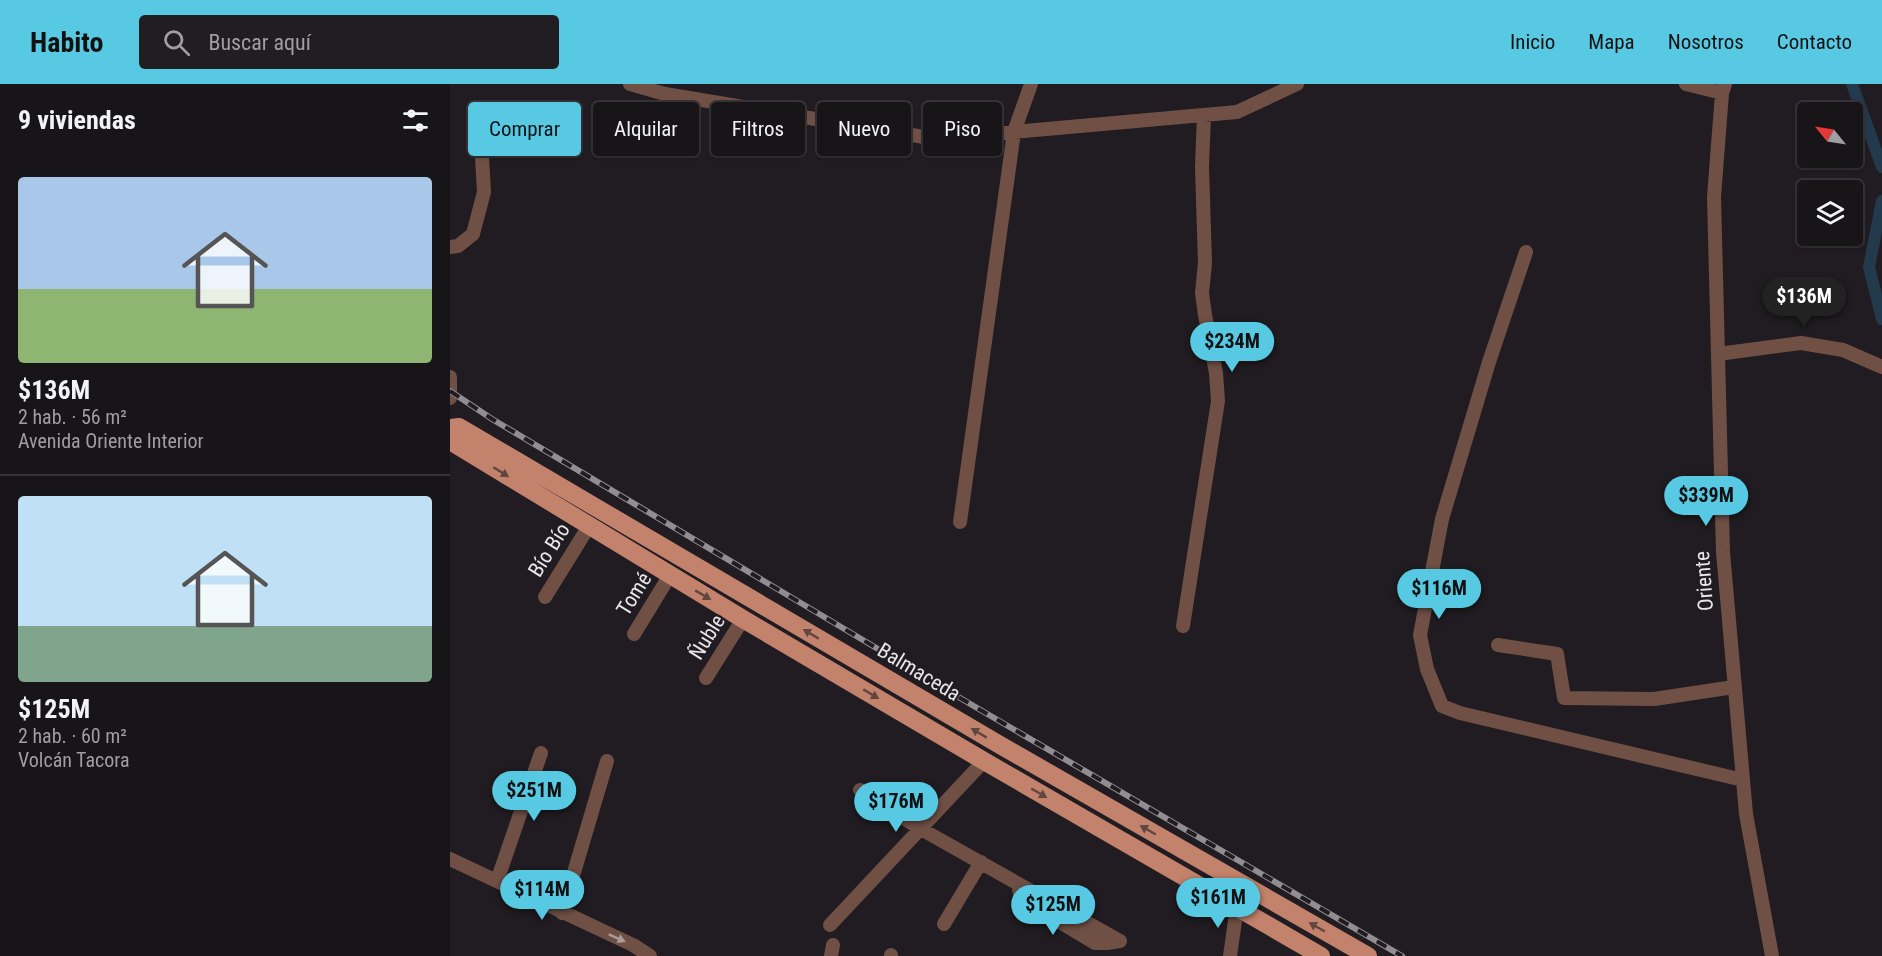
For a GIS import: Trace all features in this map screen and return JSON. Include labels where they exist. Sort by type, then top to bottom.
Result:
[{"type":"main road","name":"Balmaceda","points":[[450,428],[459,427],[989,739],[1368,956]]},
{"type":"main road","name":"Balmaceda","points":[[450,438],[456,444],[743,619],[1321,956]]},
{"type":"street","points":[[630,84],[665,94],[936,140],[1237,111],[1297,84]]},
{"type":"street","points":[[960,522],[1014,132],[1031,84]]},
{"type":"street","points":[[1686,84],[1724,88]]},
{"type":"street","name":"Oriente","points":[[1724,88],[1714,197],[1723,552],[1746,814],[1772,956]]},
{"type":"street","points":[[1183,626],[1218,401],[1216,373],[1202,293],[1205,263],[1202,167],[1204,114]]},
{"type":"street","points":[[450,247],[458,246],[473,234],[484,192],[482,156]]},
{"type":"street","points":[[1526,252],[1489,362],[1442,519],[1420,634],[1427,669],[1442,706],[1460,713],[1743,780]]},
{"type":"street","points":[[1718,354],[1801,343],[1843,350],[1882,367]]},
{"type":"street","points":[[450,377],[450,398]]},
{"type":"street","name":"Bío Bío","points":[[545,597],[589,526]]},
{"type":"street","name":"Tomé","points":[[634,634],[670,575]]},
{"type":"street","name":"Ñuble","points":[[706,678],[743,619]]},
{"type":"street","points":[[1498,645],[1557,654],[1564,698],[1654,699],[1734,687]]},
{"type":"street","points":[[497,881],[541,753]]},
{"type":"street","points":[[562,913],[608,761]]},
{"type":"street","points":[[830,925],[984,761]]},
{"type":"street","points":[[860,790],[921,829],[1120,941],[1107,944],[1095,943],[1025,901],[1020,894],[1018,884]]},
{"type":"street","points":[[450,859],[633,945],[650,956]]},
{"type":"street","points":[[944,924],[981,862]]},
{"type":"street","points":[[1230,956],[1238,907]]},
{"type":"waterway","points":[[1852,84],[1882,167]]},
{"type":"waterway","points":[[1882,201],[1869,267],[1882,319]]},
{"type":"railway","points":[[450,391],[492,419],[972,705],[1402,956]]}]
